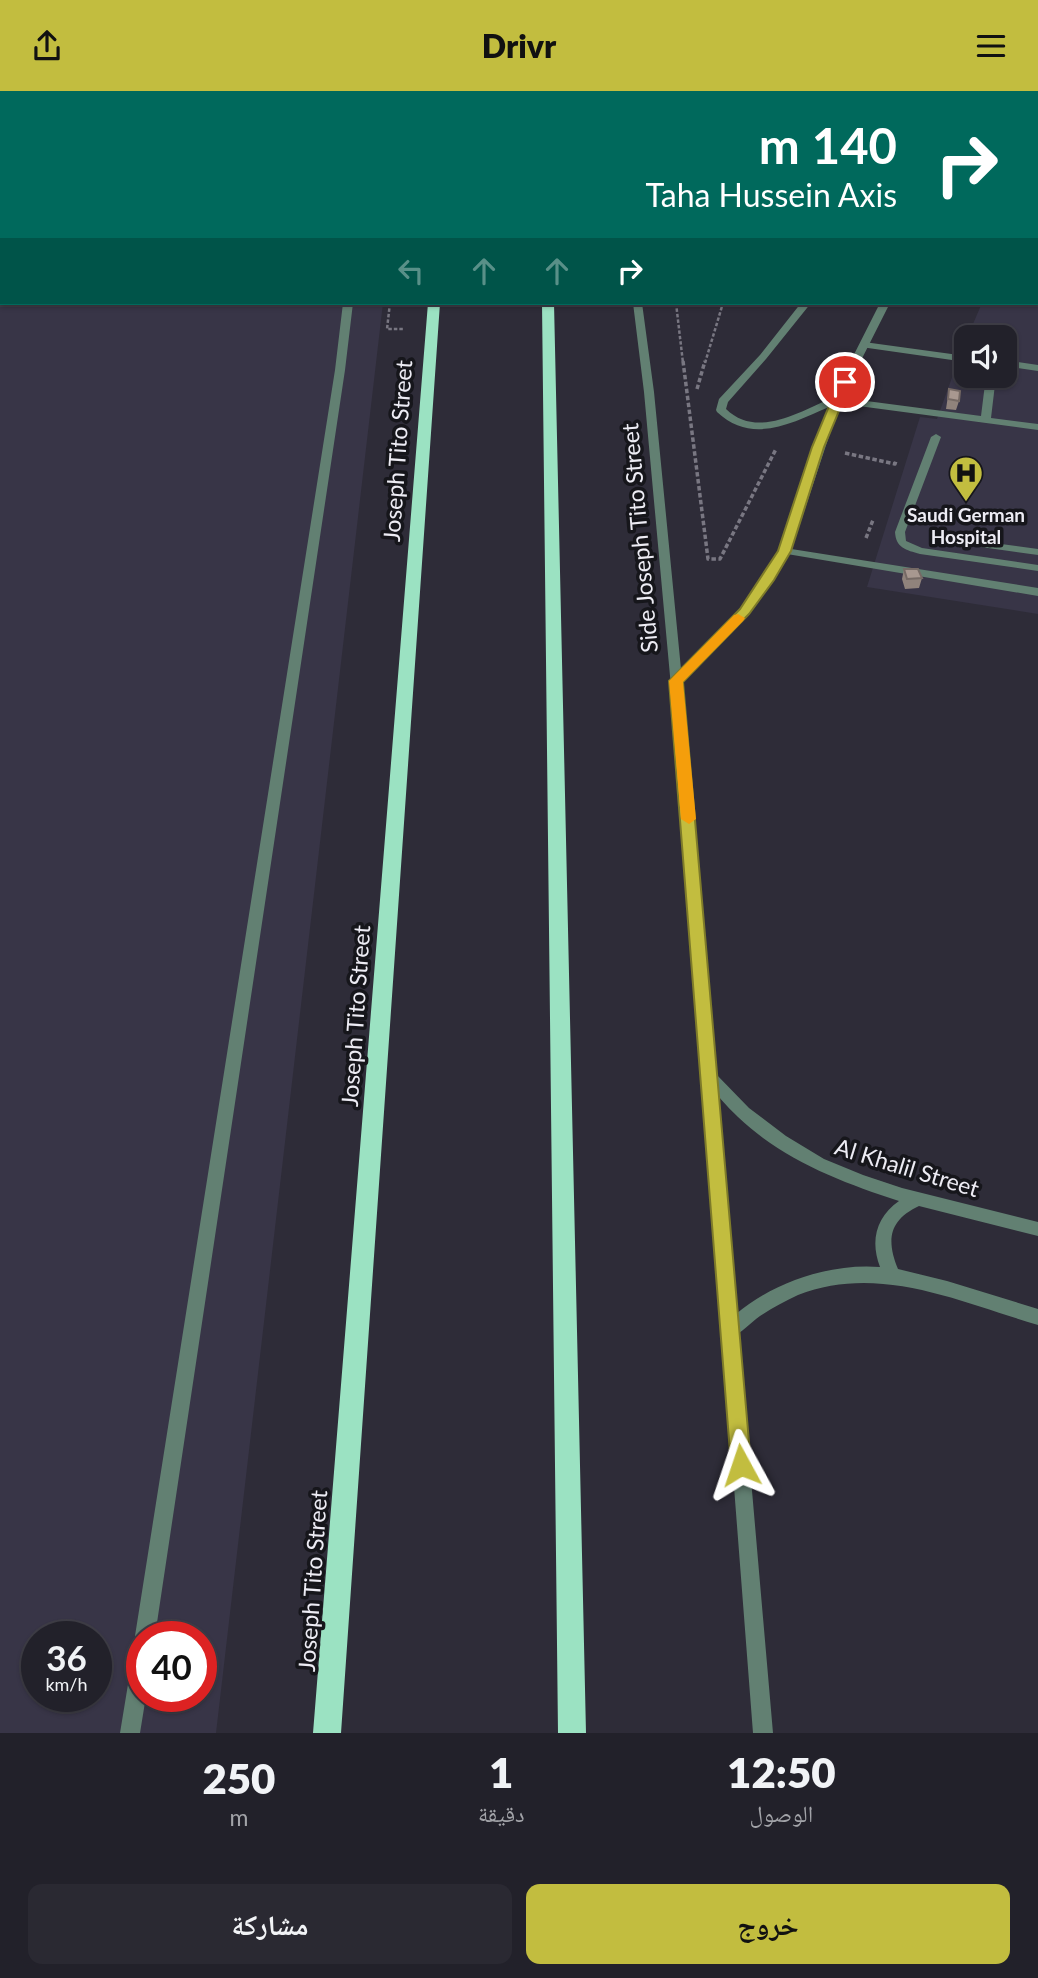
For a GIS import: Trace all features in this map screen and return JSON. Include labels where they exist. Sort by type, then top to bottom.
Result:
[{"type":"highway","name":"Joseph Tito Street","points":[[327,1733],[434,305]]},
{"type":"highway","points":[[548,305],[572,1733]]},
{"type":"street","points":[[147,1621],[340,370],[348,305]]},
{"type":"street","name":"Side Joseph Tito Street","points":[[637,305],[649,392],[676,681],[763,1733]]},
{"type":"street","points":[[804,305],[764,357],[723,401],[721,410],[734,422],[759,427],[775,425],[836,400],[1038,428]]},
{"type":"street","points":[[676,681],[745,611],[785,551],[836,400],[885,305]]},
{"type":"street","points":[[864,345],[954,357]]},
{"type":"street","points":[[1017,365],[1038,368]]},
{"type":"street","points":[[986,420],[990,388]]},
{"type":"street","points":[[936,437],[900,532],[901,541],[920,551],[1038,568]]},
{"type":"street","points":[[971,543],[1038,552]]},
{"type":"street","points":[[785,551],[1038,591]]},
{"type":"street","name":"Al Khalil Street","points":[[709,1077],[753,1124],[811,1162],[849,1178],[1038,1229]]},
{"type":"street","points":[[892,1275],[884,1259],[881,1242],[885,1226],[892,1213],[921,1198]]},
{"type":"street","points":[[730,1331],[760,1307],[794,1289],[825,1279],[847,1276],[892,1275],[1038,1317]]},
{"type":"street","points":[[131,1733],[134,1712]]},
{"type":"path","points":[[387,329],[390,305]]},
{"type":"path","points":[[676,305],[708,559],[720,559],[782,439]]},
{"type":"path","points":[[694,398],[722,305]]},
{"type":"shaded area","points":[[0,305],[383,305],[216,1733],[0,1733]]},
{"type":"shaded area","name":"Saudi German Hospital","points":[[981,305],[1038,305],[1038,614],[867,587],[920,417],[937,419],[954,372],[954,388],[1017,388],[1017,325],[973,325]]},
{"type":"building","points":[[949,389],[960,391],[959,401],[948,399]]},
{"type":"building","points":[[904,569],[918,569],[922,578],[907,579]]},
{"type":"slow traffic","points":[[689,819],[676,681],[738,618]]},
{"type":"place","name":"Saudi German Hospital","points":[[966,503]]},
{"type":"route","points":[[741,1465],[676,681],[745,611],[785,551],[818,447],[845,382]]}]
